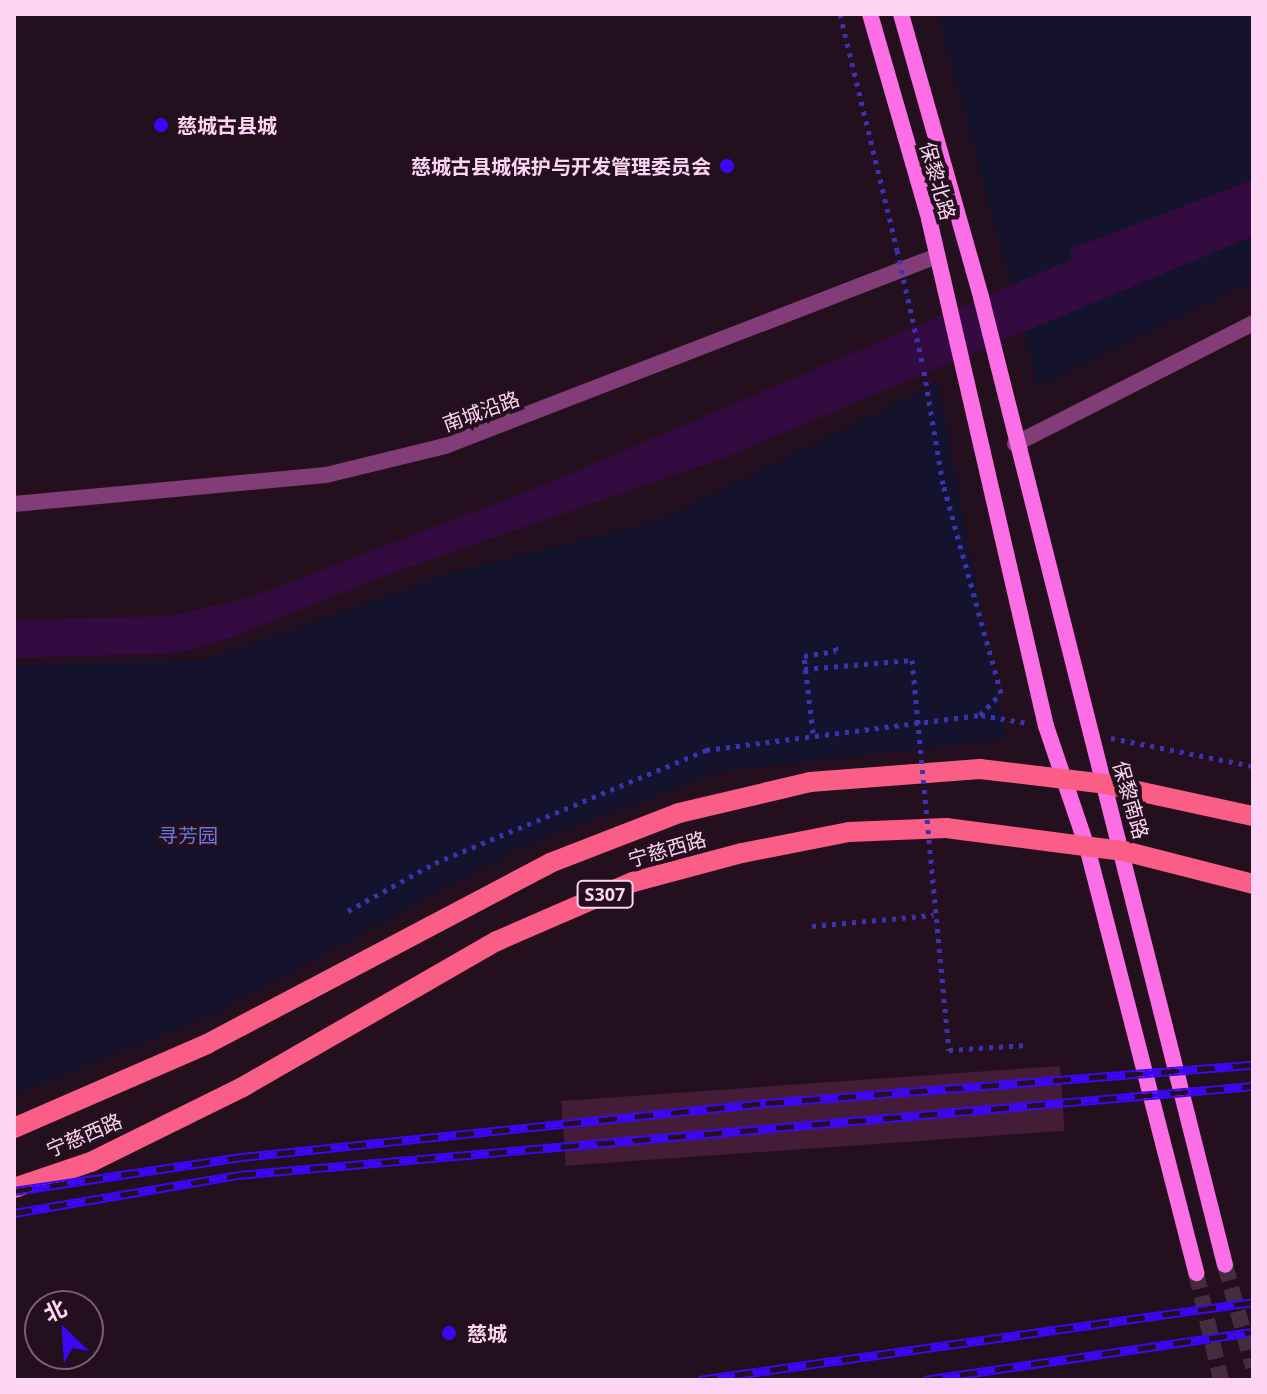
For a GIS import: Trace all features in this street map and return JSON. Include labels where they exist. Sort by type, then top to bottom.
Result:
[{"type":"main road","name":"保黎北路","points":[[870,14],[937,256],[1046,726]]},
{"type":"main road","name":"保黎北路","points":[[901,14],[994,348]]},
{"type":"main road","name":"保黎南路","points":[[994,348],[1015,444],[1124,851],[1225,1265]]},
{"type":"main road","points":[[1046,726],[1061,778],[1087,847],[1196,1273]]},
{"type":"main road","name":"宁慈西路","points":[[14,1128],[207,1044],[550,863],[679,813],[810,782],[910,771],[1061,778],[1105,784],[1253,816]]},
{"type":"main road","name":"宁慈西路","points":[[14,1188],[91,1162],[241,1088],[497,941],[633,882],[849,832],[946,828],[1124,851],[1253,884]]},
{"type":"street","name":"南城沿路","points":[[14,504],[326,475],[445,446],[937,256]]},
{"type":"street","points":[[1015,444],[1253,323]]},
{"type":"path","points":[[840,14],[923,366],[943,484],[1001,693],[980,715]]},
{"type":"path","points":[[813,733],[804,656],[836,651],[835,642]]},
{"type":"path","points":[[804,669],[912,660],[949,1050],[1027,1045]]},
{"type":"path","points":[[348,911],[435,863],[706,750],[813,733],[980,715],[1046,726]]},
{"type":"path","points":[[1091,734],[1253,766]]},
{"type":"path","points":[[812,926],[934,915]]},
{"type":"green space","points":[[938,14],[1253,14],[1253,281],[1038,386]]},
{"type":"green space","name":"寻芳园","points":[[938,382],[1006,739],[718,772],[518,849],[216,1013],[14,1095],[14,665],[206,660],[454,572],[663,519]]},
{"type":"shaded area","points":[[1253,180],[1253,236],[723,458],[378,578],[230,638],[178,653],[14,658],[14,620],[173,616],[251,597],[539,487],[1073,259],[1070,249]]},
{"type":"building","points":[[1060,1066],[1065,1131],[566,1166],[561,1101]]},
{"type":"tunnel","points":[[1225,1265],[1253,1367]]},
{"type":"tunnel","points":[[1196,1273],[1221,1380]]},
{"type":"railway","points":[[14,1191],[241,1157],[766,1103],[1253,1065]]},
{"type":"railway","points":[[14,1213],[238,1175],[1253,1086]]},
{"type":"railway","points":[[699,1380],[1253,1302]]},
{"type":"railway","points":[[924,1380],[1253,1332]]},
{"type":"place","name":"慈城古县城","points":[[161,125]]},
{"type":"place","name":"慈城古县城保护与开发管理委员会","points":[[727,166]]},
{"type":"place","name":"慈城","points":[[449,1333]]}]
